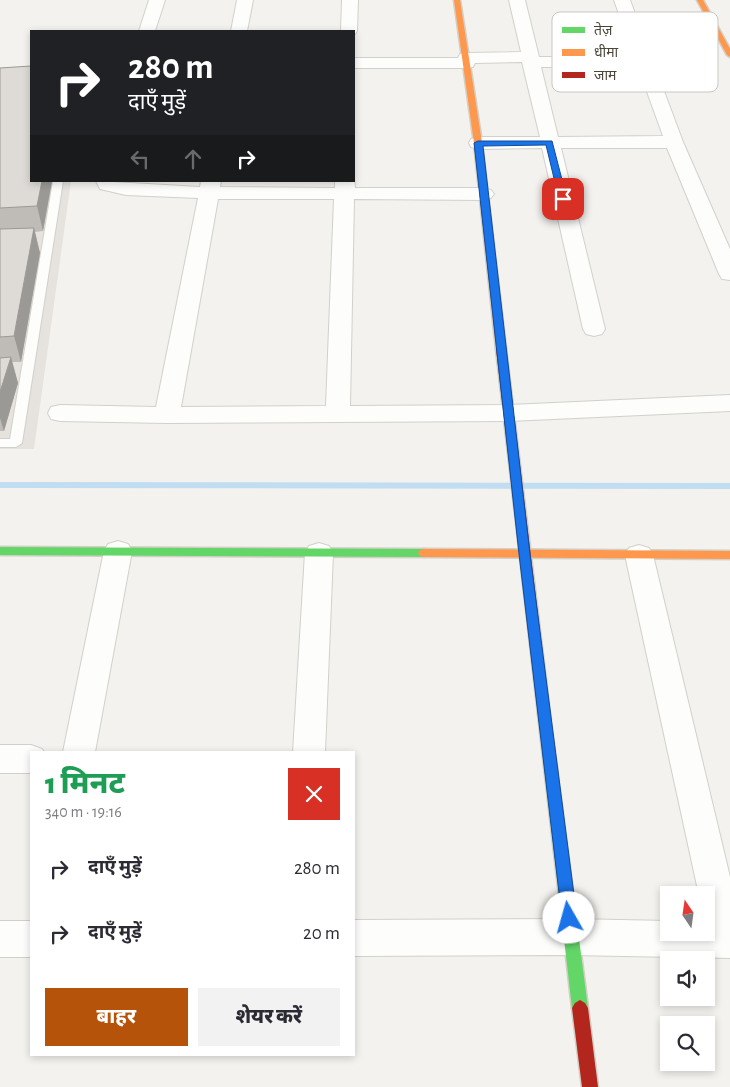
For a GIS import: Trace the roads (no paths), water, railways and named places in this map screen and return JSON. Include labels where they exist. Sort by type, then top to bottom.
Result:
[{"type":"street","points":[[147,30],[157,0]]},
{"type":"street","points":[[239,30],[245,0]]},
{"type":"street","points":[[349,30],[350,0]]},
{"type":"street","points":[[457,0],[478,143],[524,554],[590,1087]]},
{"type":"street","points":[[517,0],[594,329]]},
{"type":"street","points":[[622,0],[626,12]]},
{"type":"street","points":[[700,0],[707,12]]},
{"type":"street","points":[[718,33],[730,55]]},
{"type":"street","points":[[355,63],[552,60]]},
{"type":"street","points":[[656,92],[674,142],[730,274]]},
{"type":"street","points":[[478,143],[674,142]]},
{"type":"street","points":[[106,182],[107,184],[126,189],[345,187],[484,194]]},
{"type":"street","points":[[167,415],[210,187]]},
{"type":"street","points":[[338,414],[345,187]]},
{"type":"street","points":[[60,413],[167,415],[509,413],[730,404]]},
{"type":"street","points":[[0,551],[730,555]]},
{"type":"street","points":[[79,751],[118,551]]},
{"type":"street","points":[[309,751],[319,553]]},
{"type":"street","points":[[355,938],[572,937],[728,940],[639,555]]},
{"type":"street","points":[[0,759],[30,759]]},
{"type":"street","points":[[0,939],[30,938]]},
{"type":"lane","points":[[0,442],[16,443],[22,376],[43,241],[58,182]]},
{"type":"waterway","points":[[0,485],[730,486]]}]
